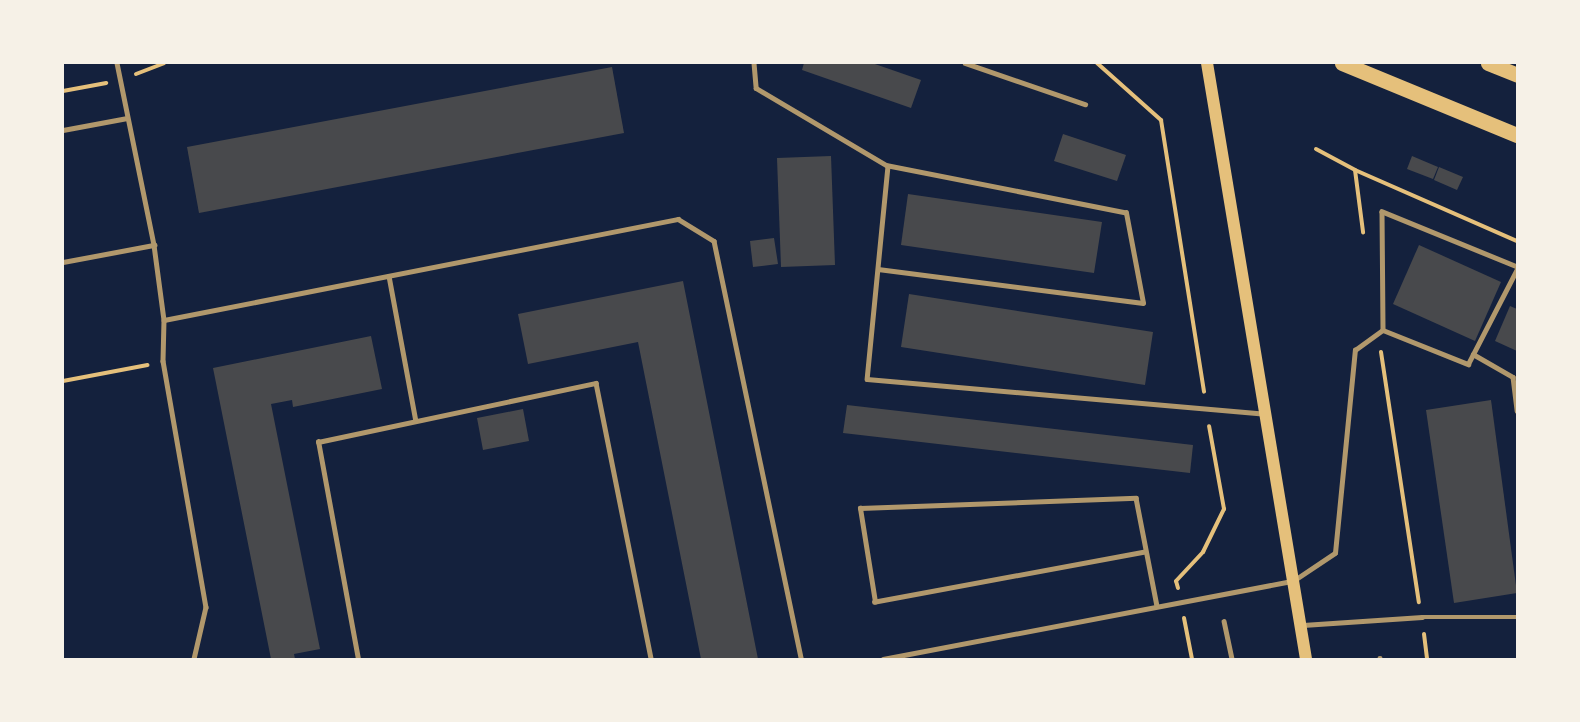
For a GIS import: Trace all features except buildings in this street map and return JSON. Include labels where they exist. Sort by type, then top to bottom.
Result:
[{"type":"main road","points":[[1207,63],[1305,659]]},
{"type":"main road","points":[[1342,63],[1517,135]]},
{"type":"main road","points":[[1488,63],[1517,75]]},
{"type":"lane","points":[[117,63],[154,245],[164,320],[164,362],[206,607],[194,659]]},
{"type":"lane","points":[[754,63],[756,88],[888,166],[1126,213],[1143,303],[878,268]]},
{"type":"lane","points":[[965,63],[1086,104]]},
{"type":"lane","points":[[63,130],[127,117]]},
{"type":"lane","points":[[888,166],[867,379],[1266,414]]},
{"type":"lane","points":[[1382,212],[1517,268],[1468,364],[1380,332],[1382,212]]},
{"type":"lane","points":[[164,320],[678,219],[714,241],[801,659]]},
{"type":"lane","points":[[63,262],[154,245]]},
{"type":"lane","points":[[389,276],[416,421]]},
{"type":"lane","points":[[883,659],[1293,580],[1335,553],[1355,350],[1380,332]]},
{"type":"lane","points":[[1473,354],[1513,377],[1517,411]]},
{"type":"lane","points":[[358,659],[318,442],[596,383],[651,659]]},
{"type":"lane","points":[[1145,552],[875,602],[860,508],[1136,498],[1156,606]]},
{"type":"lane","points":[[1300,626],[1422,618],[1517,617]]},
{"type":"lane","points":[[1224,621],[1232,659]]},
{"type":"path","points":[[1097,63],[1161,120]]},
{"type":"path","points":[[1316,148],[1355,170],[1517,241]]},
{"type":"path","points":[[1355,170],[1365,240]]},
{"type":"path","points":[[1380,332],[1426,659]]},
{"type":"path","points":[[63,381],[164,362]]}]
